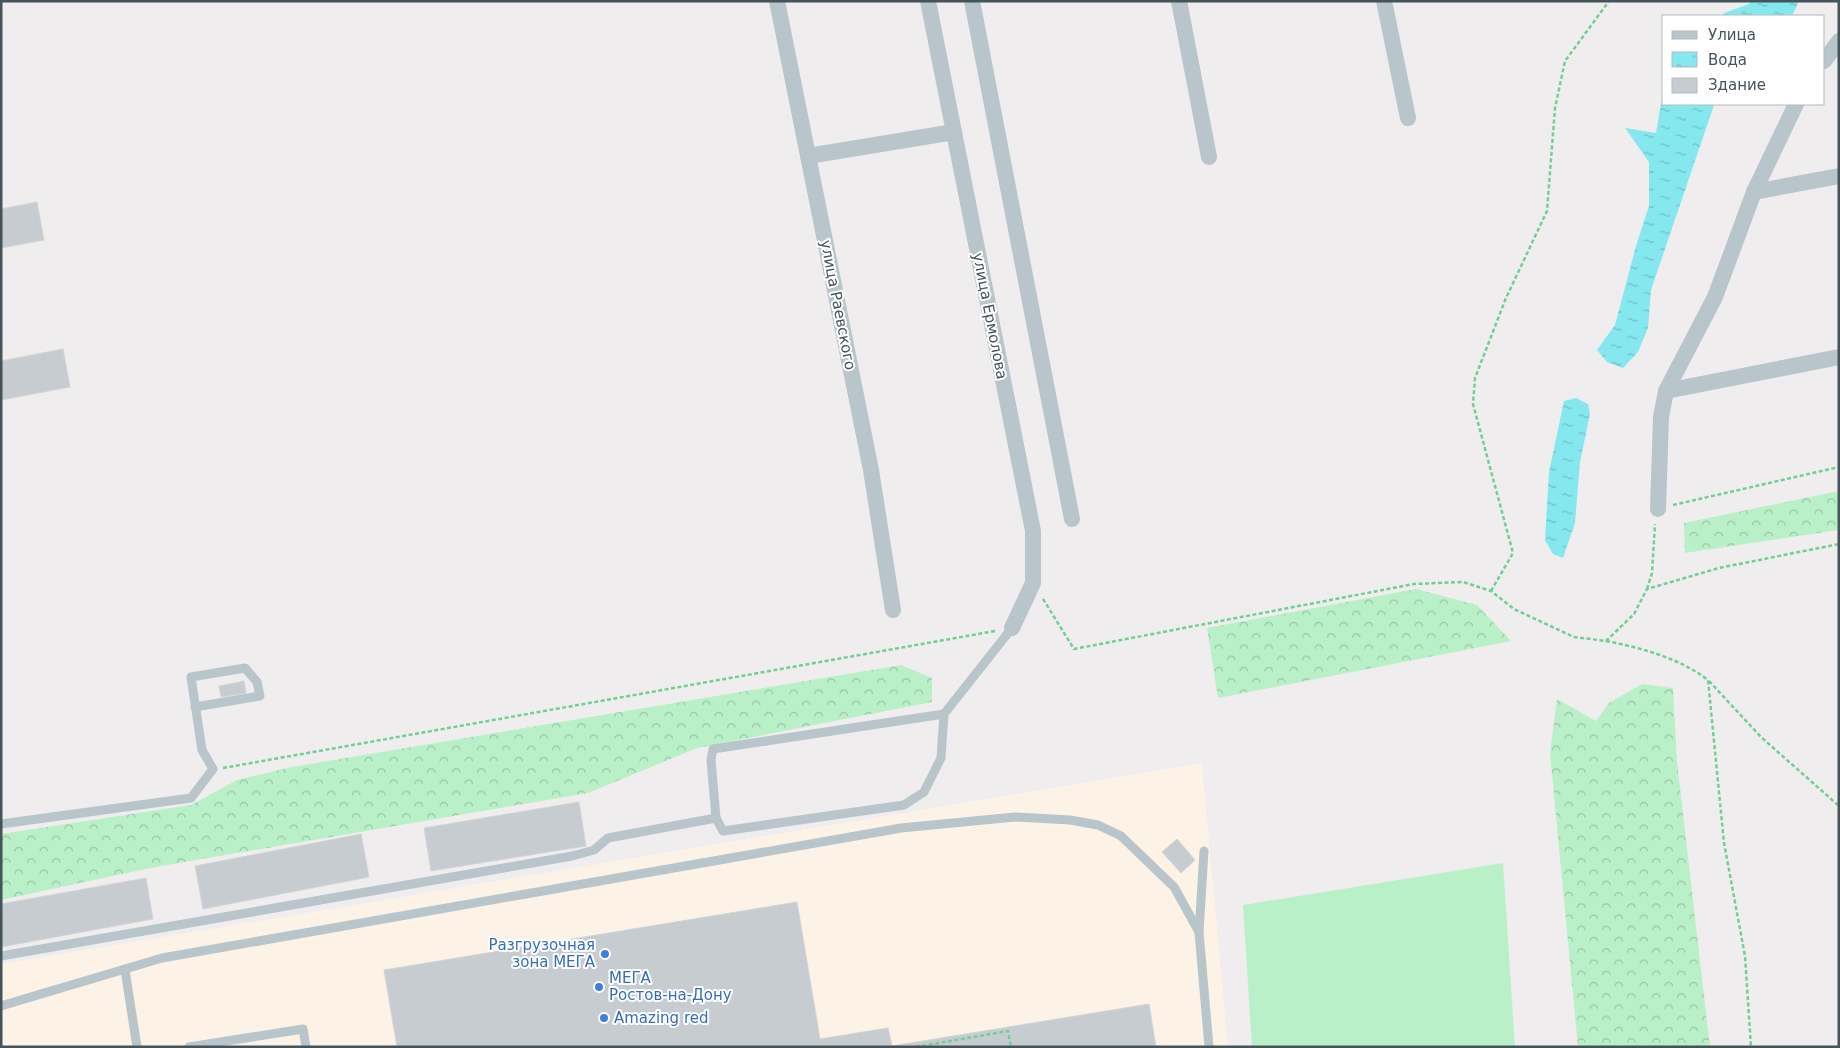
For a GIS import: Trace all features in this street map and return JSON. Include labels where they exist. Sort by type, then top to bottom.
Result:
[{"type":"street","name":"улица Раевского","points":[[777,1],[871,470],[893,610]]},
{"type":"street","name":"улица Ермолова","points":[[928,1],[1034,531],[1033,583],[1012,628]]},
{"type":"street","points":[[972,1],[1072,519]]},
{"type":"street","points":[[1179,1],[1209,157]]},
{"type":"street","points":[[1384,1],[1408,118]]},
{"type":"street","points":[[1825,60],[1839,41]]},
{"type":"street","points":[[1658,509],[1661,417],[1666,391],[1715,297],[1754,192],[1796,105]]},
{"type":"street","points":[[808,156],[954,132]]},
{"type":"street","points":[[1754,192],[1839,176]]},
{"type":"street","points":[[1666,391],[1839,357]]},
{"type":"lane","points":[[944,714],[713,749],[711,760],[716,818],[723,831],[904,805],[924,792],[941,758],[944,714],[1012,628]]},
{"type":"lane","points":[[1,824],[191,798],[213,769],[202,750],[190,677],[245,668],[257,682],[260,696],[195,707]]},
{"type":"lane","points":[[1,1006],[162,958],[901,828],[1015,817],[1070,820],[1098,825],[1121,836],[1174,886],[1199,932]]},
{"type":"lane","points":[[1,956],[572,856],[594,850],[608,838],[716,818]]},
{"type":"lane","points":[[1204,851],[1199,932],[1209,1047]]},
{"type":"lane","points":[[125,970],[137,1047]]},
{"type":"lane","points":[[188,1047],[302,1029],[306,1047]]},
{"type":"path","points":[[1491,591],[1513,553],[1473,404],[1475,378],[1506,298],[1547,211],[1555,108],[1565,61],[1609,1]]},
{"type":"path","points":[[1606,641],[1634,614],[1647,589],[1652,572],[1658,509],[1839,467]]},
{"type":"path","points":[[1647,589],[1719,568],[1839,544]]},
{"type":"path","points":[[1033,583],[1074,649],[1414,584],[1463,582],[1491,591],[1514,609],[1574,637],[1606,641],[1652,652],[1694,669],[1708,680],[1761,737],[1839,806]]},
{"type":"path","points":[[213,769],[1012,628]]},
{"type":"path","points":[[1708,680],[1724,842],[1745,956],[1750,1047]]},
{"type":"path","points":[[916,1047],[1008,1031],[1011,1047]]},
{"type":"shaded area","points":[[1202,763],[1228,1047],[1,1047],[1,964]]},
{"type":"green space","points":[[1839,491],[1839,530],[1685,553],[1684,523]]},
{"type":"green space","points":[[1416,589],[1477,605],[1511,641],[1218,698],[1207,628]]},
{"type":"green space","points":[[901,665],[932,678],[932,702],[697,748],[588,793],[150,868],[1,900],[1,834],[191,805],[237,780],[292,767]]},
{"type":"green space","points":[[1642,684],[1673,688],[1677,762],[1710,1047],[1578,1047],[1550,753],[1557,699],[1596,721],[1609,703]]},
{"type":"green space","points":[[1503,863],[1515,1047],[1252,1047],[1243,905]]},
{"type":"water","points":[[1750,1],[1799,1],[1792,15],[1723,15],[1749,4]]},
{"type":"water","points":[[1662,102],[1662,105],[1714,105],[1651,290],[1648,328],[1638,352],[1623,368],[1607,362],[1597,350],[1615,325],[1636,246],[1649,206],[1649,162],[1625,128],[1656,133]]},
{"type":"water","points":[[1576,398],[1588,404],[1590,414],[1580,462],[1575,523],[1563,558],[1553,554],[1545,540],[1549,472],[1564,401]]},
{"type":"building","points":[[37,202],[44,240],[1,248],[1,209]]},
{"type":"building","points":[[63,349],[70,387],[1,400],[1,361]]},
{"type":"building","points":[[244,681],[246,693],[221,697],[219,686]]},
{"type":"building","points":[[579,802],[586,846],[431,871],[424,828]]},
{"type":"building","points":[[361,834],[369,877],[203,909],[195,866]]},
{"type":"building","points":[[1177,839],[1195,860],[1181,873],[1162,852]]},
{"type":"building","points":[[146,878],[153,919],[1,947],[1,904]]},
{"type":"building","name":"МЕГА Ростов-на-Дону","points":[[797,902],[820,1039],[888,1028],[892,1046],[1149,1004],[1156,1047],[397,1047],[384,970]]},
{"type":"place","name":"Разгрузочная зона МЕГА","points":[[605,954]]},
{"type":"place","name":"МЕГА Ростов-на-Дону","points":[[599,987]]},
{"type":"place","name":"Amazing red","points":[[604,1018]]}]
